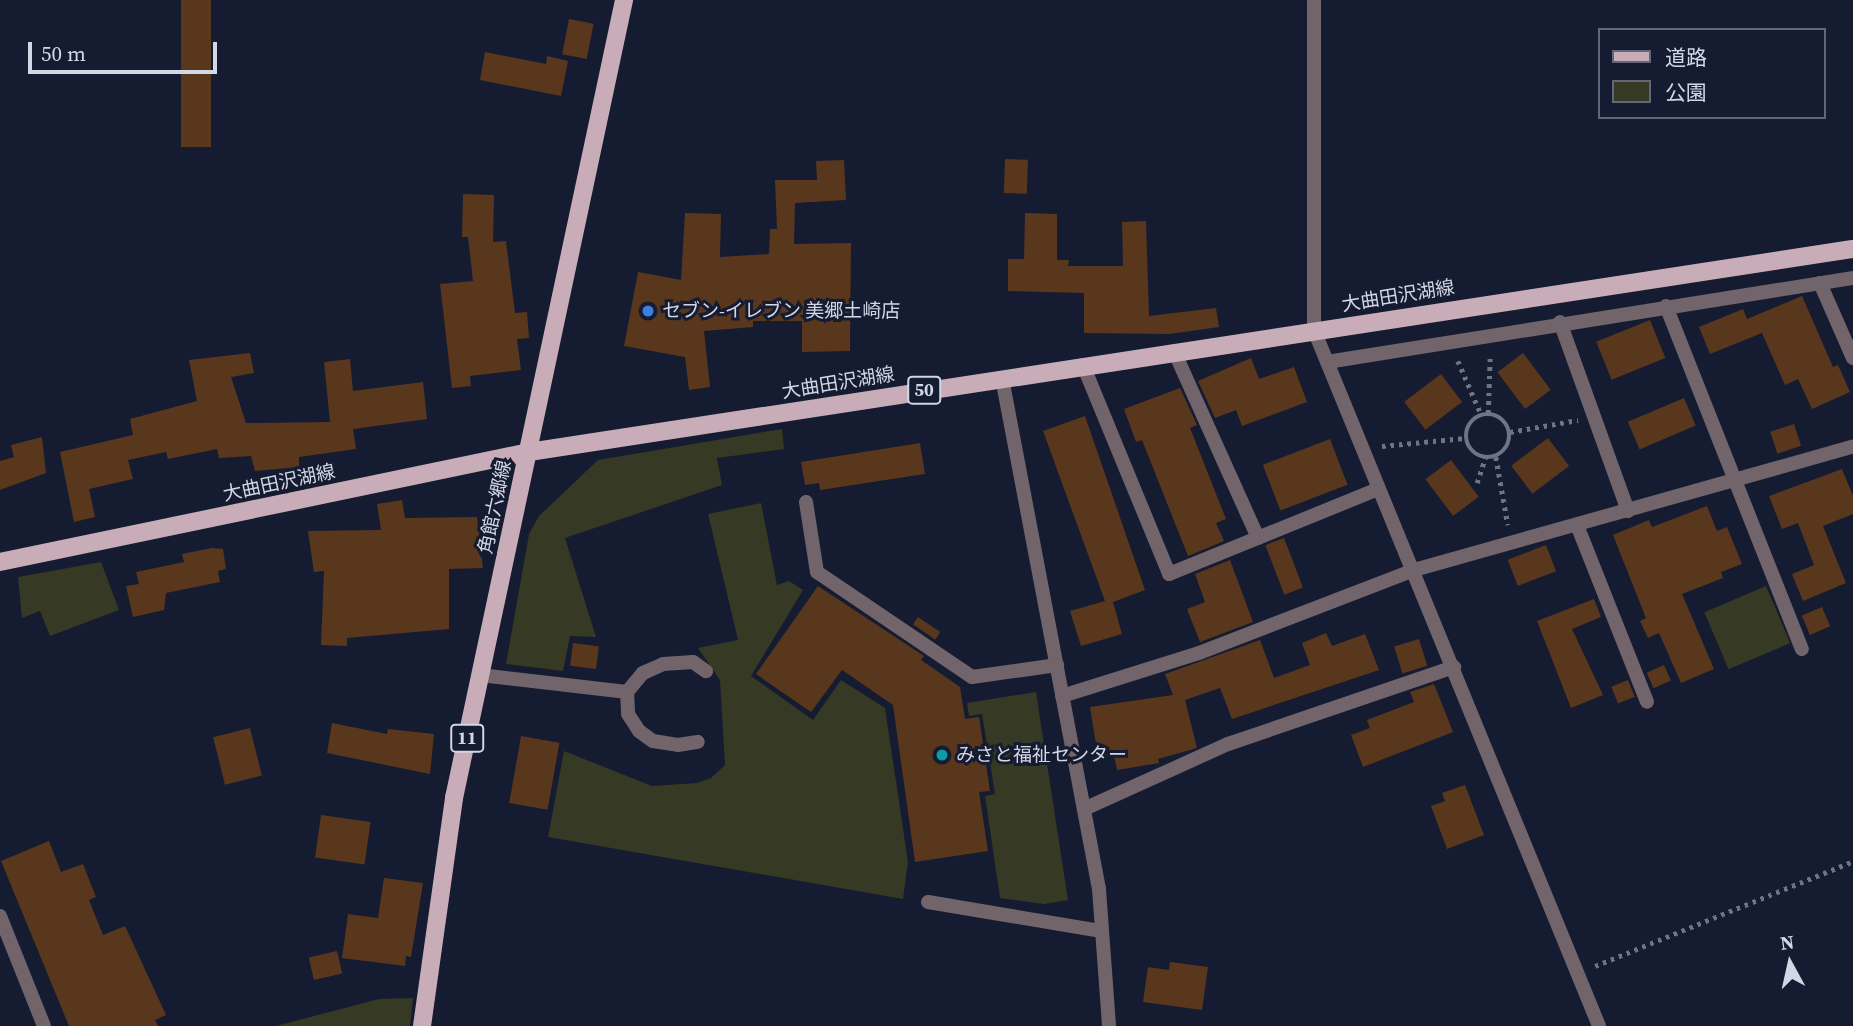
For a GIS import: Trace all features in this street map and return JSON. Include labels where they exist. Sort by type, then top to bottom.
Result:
[{"type":"main road","name":"角館六郷線","points":[[422,1026],[454,798],[624,0]]},
{"type":"main road","name":"大曲田沢湖線","points":[[0,562],[528,452],[1853,249]]},
{"type":"street","points":[[1314,0],[1314,330],[1376,490],[1414,570],[1599,1026]]},
{"type":"street","points":[[1327,362],[1853,278]]},
{"type":"street","points":[[1820,283],[1853,358]]},
{"type":"street","points":[[1666,306],[1738,481],[1802,649]]},
{"type":"street","points":[[1560,323],[1628,511]]},
{"type":"street","points":[[1174,351],[1258,538]]},
{"type":"street","points":[[1083,365],[1169,575],[1376,490]]},
{"type":"street","points":[[1002,378],[1084,809],[1102,931],[1109,1026]]},
{"type":"street","points":[[1062,696],[1199,653],[1414,570],[1853,447]]},
{"type":"street","points":[[806,502],[817,572],[972,677],[1057,665]]},
{"type":"street","points":[[1577,525],[1647,702]]},
{"type":"street","points":[[698,742],[678,745],[653,741],[639,732],[628,714],[628,692],[643,673],[663,664],[693,662],[706,671]]},
{"type":"street","points":[[1084,809],[1228,744],[1454,667]]},
{"type":"street","points":[[480,675],[628,692]]},
{"type":"street","points":[[928,902],[1102,931]]},
{"type":"street","points":[[0,916],[44,1026]]},
{"type":"path","points":[[1488,413],[1490,334]]},
{"type":"path","points":[[1449,341],[1481,414]]},
{"type":"path","points":[[1488,413],[1501,418],[1510,432],[1506,450],[1496,457],[1485,458],[1471,451],[1465,438],[1469,423],[1481,414],[1488,413]]},
{"type":"path","points":[[1510,432],[1594,417]]},
{"type":"path","points":[[1360,449],[1465,438]]},
{"type":"path","points":[[1496,457],[1511,543]]},
{"type":"path","points":[[1476,484],[1485,458]]},
{"type":"path","points":[[1578,973],[1853,861]]},
{"type":"green space","points":[[782,429],[784,449],[717,458],[722,485],[565,538],[596,637],[570,636],[563,671],[506,664],[529,534],[539,516],[598,460]]},
{"type":"green space","points":[[761,503],[777,585],[789,581],[803,590],[751,676],[813,720],[841,680],[885,708],[908,862],[903,899],[548,837],[564,751],[652,786],[697,783],[711,778],[725,765],[720,680],[698,648],[738,640],[708,514]]},
{"type":"green space","points":[[101,562],[119,610],[50,636],[40,611],[22,618],[18,577]]},
{"type":"green space","points":[[1766,586],[1790,643],[1729,669],[1704,612]]},
{"type":"green space","points":[[1036,692],[1068,900],[1044,904],[1000,898],[985,796],[995,794],[982,714],[969,716],[967,703]]},
{"type":"green space","points":[[413,998],[410,1026],[276,1026],[379,999]]},
{"type":"building","points":[[181,0],[211,0],[211,147],[181,147]]},
{"type":"building","points":[[569,19],[594,24],[587,59],[562,54]]},
{"type":"building","points":[[485,52],[546,64],[547,56],[568,61],[561,96],[480,80]]},
{"type":"building","points":[[1005,159],[1028,160],[1027,194],[1004,193]]},
{"type":"building","points":[[844,160],[846,200],[795,203],[794,244],[851,243],[850,351],[802,352],[802,321],[753,321],[753,327],[704,331],[710,387],[689,390],[685,357],[624,346],[638,272],[681,280],[685,213],[721,214],[720,257],[769,254],[770,229],[777,229],[775,180],[817,180],[816,161]]},
{"type":"building","points":[[463,194],[494,195],[493,242],[506,241],[515,313],[527,312],[529,338],[517,339],[521,370],[470,376],[471,386],[452,388],[440,284],[473,281],[468,237],[462,237]]},
{"type":"building","points":[[1025,213],[1057,214],[1057,260],[1069,260],[1068,266],[1123,266],[1122,222],[1146,221],[1149,316],[1216,308],[1219,327],[1170,334],[1084,333],[1084,293],[1008,291],[1008,259],[1024,259]]},
{"type":"building","points":[[1802,296],[1833,367],[1838,365],[1850,392],[1812,409],[1798,379],[1785,385],[1762,333],[1710,354],[1699,327],[1743,309],[1747,319]]},
{"type":"building","points":[[1650,320],[1665,358],[1612,380],[1596,342]]},
{"type":"building","points":[[250,353],[254,373],[231,377],[246,423],[330,422],[324,362],[350,359],[353,391],[423,382],[427,419],[353,429],[356,449],[299,457],[299,467],[255,471],[251,456],[219,458],[217,449],[168,459],[166,452],[128,460],[133,479],[89,489],[95,517],[74,522],[60,452],[133,435],[130,419],[197,401],[189,360]]},
{"type":"building","points":[[1523,353],[1551,390],[1525,409],[1497,372]]},
{"type":"building","points":[[1251,358],[1259,379],[1294,367],[1307,402],[1242,426],[1236,410],[1215,418],[1198,381]]},
{"type":"building","points":[[1441,374],[1462,402],[1425,430],[1404,402]]},
{"type":"building","points":[[1180,388],[1197,425],[1190,428],[1226,519],[1216,523],[1224,541],[1188,556],[1142,440],[1136,442],[1124,409]]},
{"type":"building","points":[[1684,398],[1696,426],[1640,449],[1628,422]]},
{"type":"building","points":[[1085,416],[1145,590],[1113,602],[1122,634],[1081,646],[1070,611],[1105,601],[1043,431]]},
{"type":"building","points":[[1794,424],[1801,446],[1777,454],[1770,432]]},
{"type":"building","points":[[42,437],[46,473],[0,490],[0,461],[14,457],[11,445]]},
{"type":"building","points":[[1548,438],[1569,466],[1532,494],[1511,466]]},
{"type":"building","points":[[1330,439],[1348,485],[1280,511],[1263,465]]},
{"type":"building","points":[[920,443],[925,474],[820,490],[819,483],[805,485],[801,462]]},
{"type":"building","points":[[1451,460],[1479,497],[1453,516],[1425,479]]},
{"type":"building","points":[[1842,469],[1853,496],[1853,514],[1823,526],[1846,583],[1803,601],[1792,574],[1814,565],[1798,523],[1782,529],[1769,496]]},
{"type":"building","points":[[402,500],[405,518],[477,517],[483,568],[449,569],[449,629],[347,638],[347,646],[321,645],[324,571],[314,572],[308,531],[381,530],[377,504]]},
{"type":"building","points":[[1707,506],[1717,531],[1727,527],[1742,564],[1721,572],[1723,578],[1682,594],[1714,669],[1681,683],[1659,633],[1648,638],[1640,621],[1646,618],[1613,535],[1649,520],[1652,527]]},
{"type":"building","points":[[1284,538],[1303,587],[1284,595],[1265,545]]},
{"type":"building","points":[[1546,545],[1556,571],[1518,586],[1508,560]]},
{"type":"building","points":[[212,548],[223,549],[226,569],[218,571],[220,582],[166,593],[164,610],[133,617],[126,586],[139,584],[136,572],[184,562],[182,554]]},
{"type":"building","points":[[1230,560],[1253,622],[1200,642],[1187,609],[1205,602],[1195,574]]},
{"type":"building","name":"みさと福祉センター","points":[[818,586],[924,656],[921,660],[960,687],[965,719],[979,717],[990,791],[979,792],[988,851],[915,862],[893,705],[842,670],[811,712],[756,674]]},
{"type":"building","points":[[1594,599],[1601,617],[1572,629],[1603,695],[1571,708],[1537,621]]},
{"type":"building","points":[[1822,607],[1830,626],[1810,635],[1802,616]]},
{"type":"building","points":[[918,617],[940,632],[935,640],[913,624]]},
{"type":"building","points":[[1326,633],[1332,646],[1365,634],[1379,670],[1232,719],[1220,688],[1185,700],[1197,748],[1158,759],[1159,763],[1117,770],[1114,755],[1098,757],[1090,707],[1173,695],[1165,674],[1260,640],[1274,678],[1310,665],[1302,643]]},
{"type":"building","points":[[1419,639],[1427,666],[1402,673],[1394,647]]},
{"type":"building","points":[[573,643],[599,646],[596,669],[570,666]]},
{"type":"building","points":[[1664,665],[1671,681],[1654,688],[1647,673]]},
{"type":"building","points":[[1628,680],[1635,697],[1618,703],[1611,687]]},
{"type":"building","points":[[1434,684],[1453,732],[1363,767],[1351,735],[1370,728],[1367,720],[1414,702],[1410,692]]},
{"type":"building","points":[[332,723],[387,734],[388,729],[434,734],[430,774],[327,753]]},
{"type":"building","points":[[250,728],[262,776],[225,785],[213,737]]},
{"type":"building","points":[[521,736],[559,743],[548,810],[509,803]]},
{"type":"building","points":[[1465,785],[1484,835],[1447,849],[1431,806],[1445,801],[1442,793]]},
{"type":"building","points":[[321,815],[371,822],[365,865],[315,858]]},
{"type":"building","points":[[49,841],[61,872],[83,864],[96,897],[89,900],[103,935],[125,926],[166,1015],[155,1020],[158,1026],[69,1026],[1,861]]},
{"type":"building","points":[[384,878],[423,883],[411,957],[406,956],[405,966],[342,958],[348,914],[378,918]]},
{"type":"building","points":[[337,951],[342,973],[314,980],[309,958]]},
{"type":"building","points":[[1170,962],[1208,967],[1202,1010],[1143,1002],[1148,967],[1169,970]]},
{"type":"place","name":"セブン-イレブン 美郷土崎店","points":[[648,311]]},
{"type":"place","name":"みさと福祉センター","points":[[942,755]]}]
